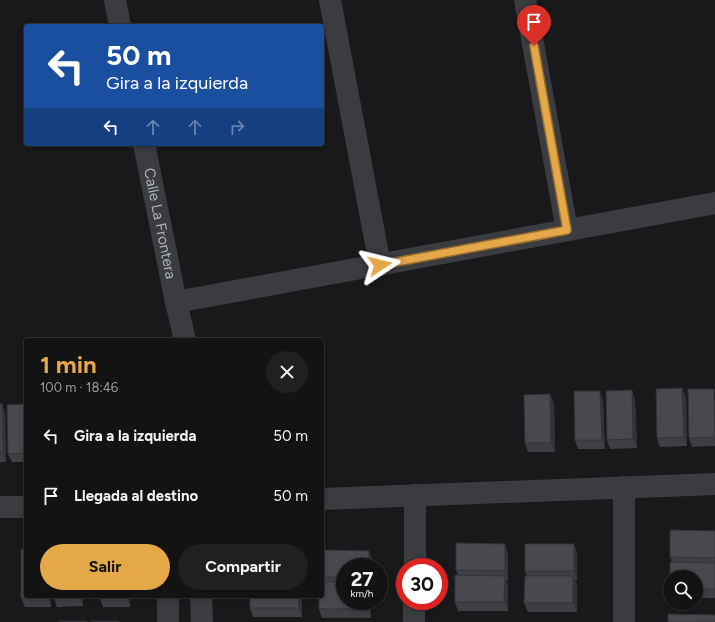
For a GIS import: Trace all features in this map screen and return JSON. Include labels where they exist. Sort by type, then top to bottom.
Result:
[{"type":"street","points":[[115,0],[120,24]]},
{"type":"street","points":[[330,0],[380,265]]},
{"type":"street","points":[[525,0],[567,230]]},
{"type":"street","name":"Calle La Frontera","points":[[144,146],[176,302]]},
{"type":"street","points":[[176,302],[715,203]]},
{"type":"street","points":[[173,338],[176,302]]},
{"type":"street","points":[[176,302],[185,338]]},
{"type":"street","points":[[324,499],[715,484]]},
{"type":"street","points":[[624,487],[624,622]]},
{"type":"street","points":[[414,558],[415,495]]},
{"type":"street","points":[[0,507],[24,507]]},
{"type":"street","points":[[168,598],[168,622]]},
{"type":"street","points":[[201,598],[202,622]]},
{"type":"street","points":[[414,610],[414,622]]},
{"type":"building","points":[[682,388],[684,437],[657,438],[656,389]]},
{"type":"building","points":[[688,389],[714,389],[715,437],[689,438]]},
{"type":"building","points":[[632,390],[633,439],[607,440],[606,391]]},
{"type":"building","points":[[574,391],[600,391],[602,440],[575,440]]},
{"type":"building","points":[[550,394],[551,443],[525,443],[524,395]]},
{"type":"building","points":[[0,404],[2,404],[3,453],[0,453]]},
{"type":"building","points":[[24,404],[24,453],[8,454],[7,405]]},
{"type":"building","points":[[670,530],[715,531],[715,558],[670,557]]},
{"type":"building","points":[[456,543],[505,544],[505,571],[456,570]]},
{"type":"building","points":[[525,544],[574,544],[574,571],[525,571]]},
{"type":"building","points":[[21,549],[24,549],[24,598],[21,598]]},
{"type":"building","points":[[324,550],[369,551],[369,558],[336,558],[336,577],[324,577]]},
{"type":"building","points":[[670,562],[715,563],[715,589],[703,589],[703,570],[670,570]]},
{"type":"building","points":[[455,575],[505,576],[504,602],[455,602]]},
{"type":"building","points":[[525,576],[573,576],[573,603],[524,603]]},
{"type":"building","points":[[324,582],[336,582],[336,609],[319,609],[319,598],[324,598]]},
{"type":"building","points":[[250,598],[299,598],[299,608],[250,608]]},
{"type":"building","points":[[668,614],[715,615],[715,622],[668,622]]},
{"type":"building","points":[[87,621],[87,622],[60,622]]},
{"type":"building","points":[[119,621],[119,622],[92,622]]},
{"type":"route","points":[[380,265],[567,230],[534,46]]}]
